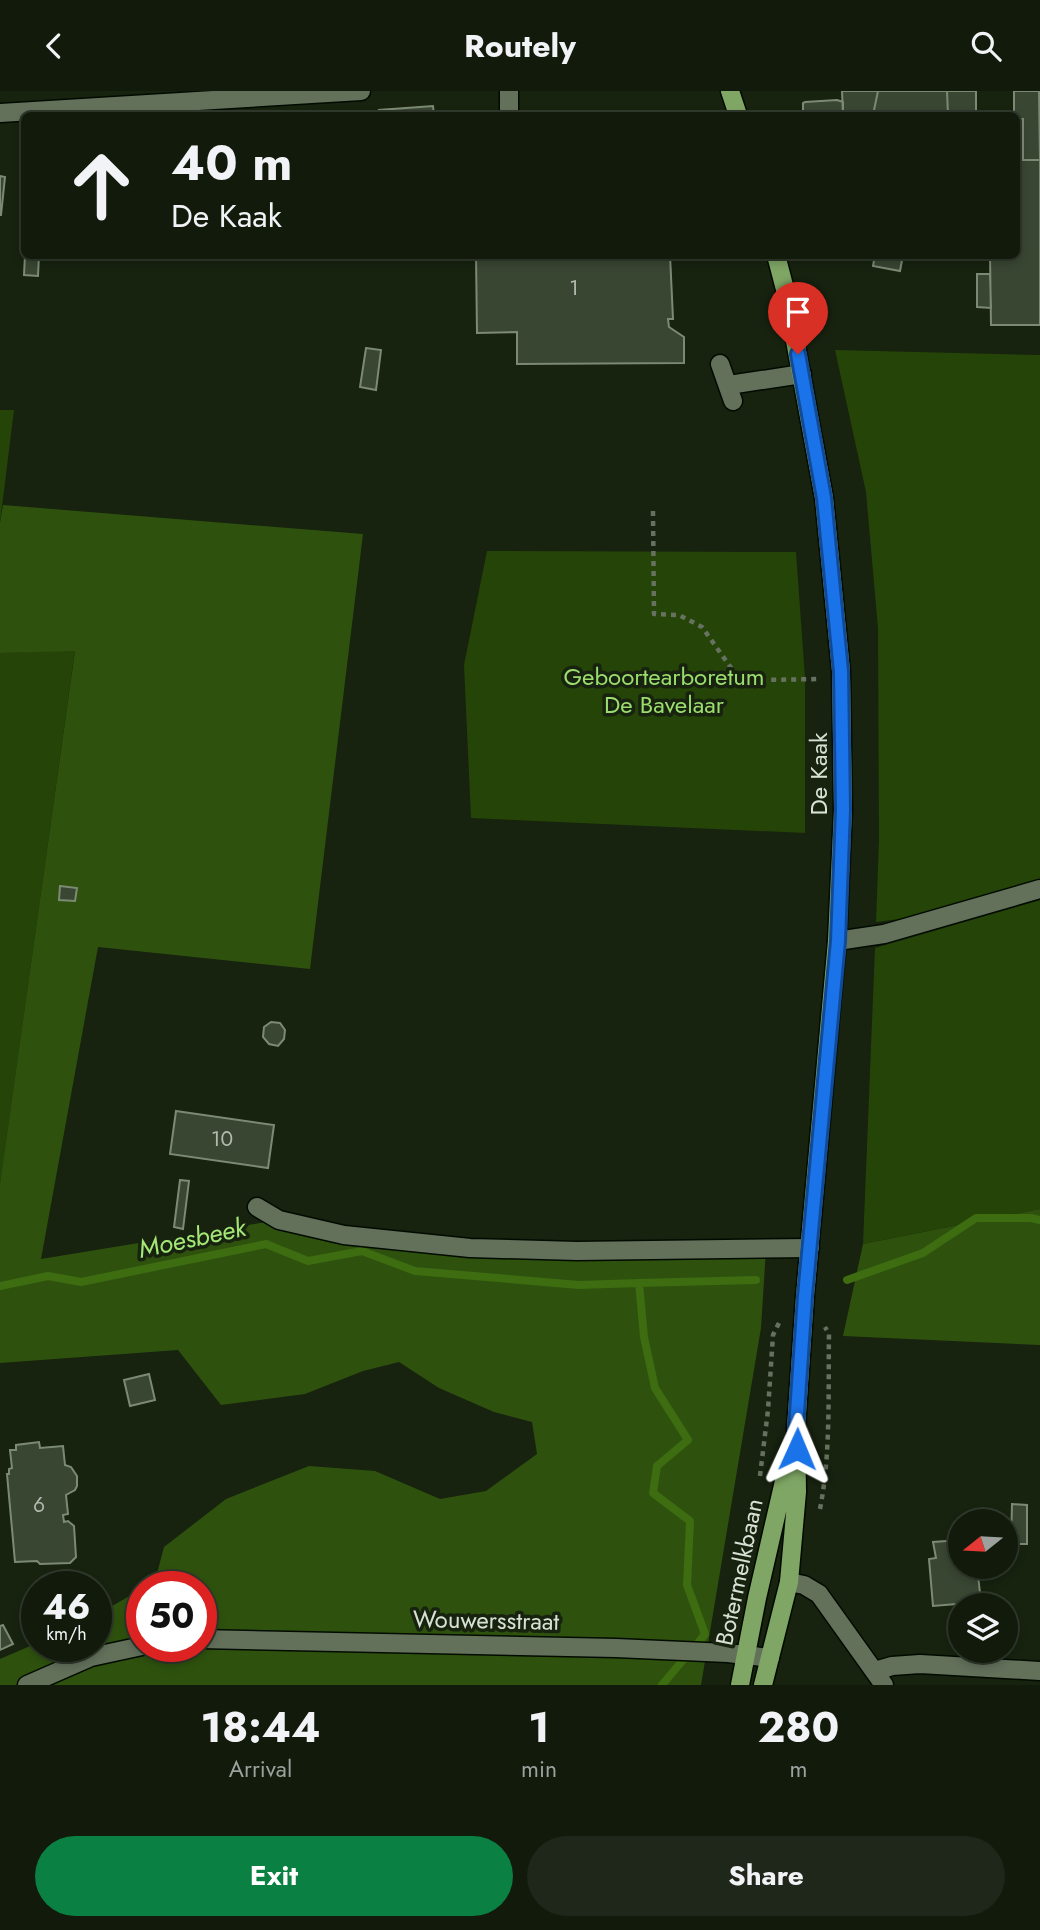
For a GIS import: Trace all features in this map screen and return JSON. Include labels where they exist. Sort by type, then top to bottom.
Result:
[{"type":"main road","points":[[730,91],[737,112]]},
{"type":"main road","name":"De Kaak","points":[[777,259],[787,297],[824,498],[842,679],[843,810],[838,941],[805,1296]]},
{"type":"main road","name":"Botermelkbaan","points":[[763,1685],[789,1581],[797,1492],[796,1428],[805,1296]]},
{"type":"main road","name":"Botermelkbaan","points":[[740,1685],[762,1572],[796,1428]]},
{"type":"street","points":[[0,113],[361,91]]},
{"type":"street","points":[[509,91],[509,112]]},
{"type":"street","points":[[720,364],[731,393],[802,374]]},
{"type":"street","points":[[838,941],[884,934],[1040,889]]},
{"type":"street","points":[[257,1207],[279,1220],[344,1235],[470,1248],[577,1251],[810,1248]]},
{"type":"street","points":[[789,1581],[804,1585],[819,1594],[880,1678],[892,1666],[920,1664],[1040,1671]]},
{"type":"street","name":"Wouwersstraat","points":[[217,1639],[616,1647],[746,1654],[770,1658]]},
{"type":"street","points":[[27,1685],[92,1657],[126,1650]]},
{"type":"path","points":[[653,511],[654,614],[679,615],[702,627],[739,679],[842,679]]},
{"type":"path","points":[[759,1484],[773,1335],[783,1314],[805,1296]]},
{"type":"green space","points":[[835,350],[1040,355],[1040,879],[899,919],[876,922],[879,840],[878,628],[866,492]]},
{"type":"green space","points":[[0,410],[14,410],[0,523]]},
{"type":"green space","points":[[3,505],[363,534],[310,969],[98,947],[41,1259],[279,1220],[470,1248],[766,1249],[761,1328],[701,1685],[0,1685],[0,1659],[21,1650],[21,1662],[112,1662],[112,1606],[126,1598],[126,1662],[217,1662],[217,1571],[158,1571],[164,1547],[226,1499],[309,1466],[375,1471],[440,1499],[486,1491],[537,1454],[532,1422],[494,1412],[439,1388],[399,1362],[363,1371],[305,1394],[221,1405],[178,1350],[0,1363],[0,1184],[75,651],[0,653],[0,523]]},
{"type":"green space","name":"Geboortearboretum De Bavelaar","points":[[487,551],[796,552],[805,678],[805,833],[471,818],[464,665]]},
{"type":"green space","points":[[75,650],[0,1185],[0,653]]},
{"type":"green space","points":[[1040,900],[1040,1209],[863,1244],[875,948]]},
{"type":"green space","points":[[1040,1209],[1040,1345],[843,1336],[863,1244]]},
{"type":"building","points":[[842,91],[878,91],[874,112],[843,112]]},
{"type":"building","points":[[878,91],[947,91],[948,112],[874,112]]},
{"type":"building","points":[[947,91],[976,91],[976,112],[948,112]]},
{"type":"building","points":[[1014,91],[1039,91],[1040,160],[1023,160],[1023,119],[1020,119],[1020,112],[1014,112]]},
{"type":"building","points":[[837,100],[843,102],[843,112],[803,112],[805,102]]},
{"type":"building","points":[[433,106],[434,112],[379,112]]},
{"type":"building","points":[[1020,160],[1040,160],[1040,325],[991,325],[990,259],[1020,259]]},
{"type":"building","points":[[0,176],[5,177],[1,215],[0,215]]},
{"type":"building","points":[[25,259],[39,259],[38,276],[24,275]]},
{"type":"building","points":[[476,259],[670,259],[673,319],[668,319],[669,327],[684,337],[684,363],[517,364],[517,332],[477,333]]},
{"type":"building","points":[[874,259],[902,259],[900,271],[873,266]]},
{"type":"building","points":[[977,274],[990,274],[991,308],[977,307]]},
{"type":"building","points":[[366,348],[381,350],[376,390],[360,387]]},
{"type":"building","points":[[60,886],[77,888],[75,901],[59,900]]},
{"type":"building","points":[[271,1022],[280,1023],[285,1030],[284,1039],[278,1046],[269,1044],[263,1037],[264,1027]]},
{"type":"building","points":[[176,1111],[274,1125],[268,1168],[170,1154]]},
{"type":"building","points":[[180,1180],[189,1181],[183,1229],[174,1227]]},
{"type":"building","points":[[149,1374],[155,1400],[130,1406],[124,1380]]},
{"type":"building","points":[[39,1442],[40,1448],[63,1446],[65,1465],[71,1467],[77,1476],[75,1490],[66,1495],[68,1514],[63,1515],[64,1522],[68,1521],[74,1526],[76,1557],[70,1563],[15,1562],[7,1474],[12,1468],[10,1450],[16,1450],[16,1445]]},
{"type":"building","points":[[1012,1504],[1027,1505],[1027,1544],[1018,1544],[1018,1509],[1012,1509]]},
{"type":"building","points":[[948,1541],[948,1579],[978,1579],[980,1593],[948,1593],[948,1605],[933,1606],[929,1559],[936,1558],[933,1542]]},
{"type":"building","points":[[3,1625],[13,1644],[0,1650],[0,1626]]},
{"type":"waterway","points":[[847,1280],[923,1253],[976,1218],[1040,1220]]},
{"type":"waterway","name":"Moesbeek","points":[[0,1286],[48,1276],[81,1282],[266,1244],[308,1261],[362,1251],[415,1271],[579,1285],[639,1283]]},
{"type":"waterway","points":[[699,1642],[705,1634],[687,1585],[690,1521],[653,1493],[657,1466],[688,1440],[655,1388],[644,1337],[639,1283],[756,1280]]},
{"type":"waterway","points":[[662,1685],[683,1660]]},
{"type":"route","points":[[797,1449],[805,1296],[838,941],[843,810],[841,671],[824,498],[798,354]]}]
